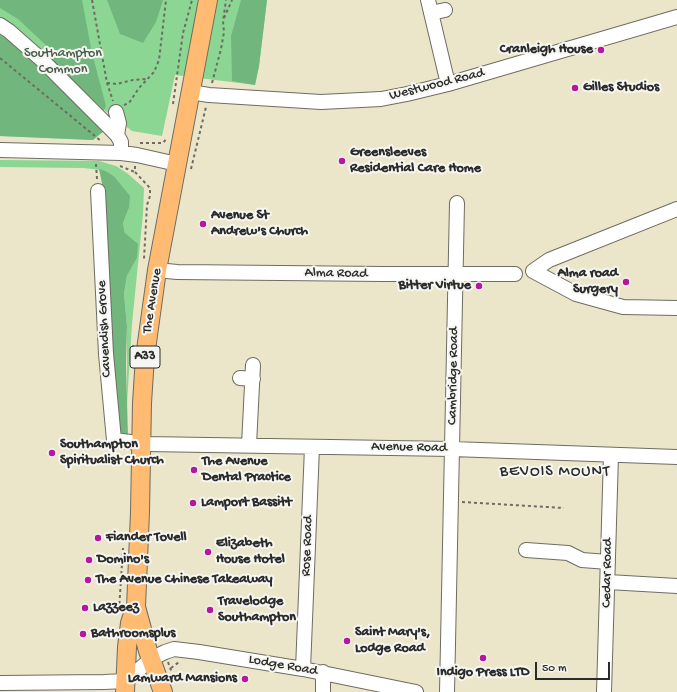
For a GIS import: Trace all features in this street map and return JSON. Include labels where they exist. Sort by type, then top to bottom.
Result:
[{"type":"main road","name":"The Avenue","points":[[163,692],[151,659],[136,607],[145,357],[151,266],[171,201],[208,0]]},
{"type":"main road","name":"The Avenue","points":[[126,686],[128,638],[130,623],[136,607]]},
{"type":"street","points":[[445,10],[430,7],[448,84]]},
{"type":"street","name":"Westwood Road","points":[[190,92],[209,95],[337,102],[381,99],[448,84],[677,17]]},
{"type":"street","points":[[0,25],[42,60],[117,135],[120,142],[121,153]]},
{"type":"street","points":[[117,107],[119,123],[117,135]]},
{"type":"street","points":[[0,150],[121,153],[177,164]]},
{"type":"street","name":"Cavendish Grove","points":[[98,191],[106,348],[114,440],[141,444]]},
{"type":"street","name":"Cambridge Road","points":[[447,692],[457,203]]},
{"type":"street","points":[[677,209],[549,260],[533,271],[576,294],[623,307],[677,308]]},
{"type":"street","name":"Alma Road","points":[[151,266],[177,272],[456,275],[515,274]]},
{"type":"street","points":[[249,374],[249,445]]},
{"type":"street","name":"Avenue Road","points":[[141,444],[452,449],[677,457]]},
{"type":"street","name":"Rose Road","points":[[303,668],[312,447]]},
{"type":"street","name":"Cedar Road","points":[[604,692],[611,455]]},
{"type":"street","points":[[526,550],[568,552],[582,560],[608,562]]},
{"type":"street","points":[[608,582],[677,586]]},
{"type":"street","name":"Lodge Road","points":[[126,686],[151,659],[169,650],[181,650],[303,668],[416,692]]},
{"type":"street","points":[[323,672],[323,692]]},
{"type":"street","points":[[0,683],[88,683],[126,686]]},
{"type":"street","points":[[88,683],[98,692]]},
{"type":"path","points":[[92,0],[107,83],[117,107],[129,103],[154,72],[159,60],[166,0]]},
{"type":"path","points":[[173,106],[183,33],[192,0]]},
{"type":"path","points":[[212,84],[224,32],[223,21],[226,0]]},
{"type":"path","points":[[223,21],[232,0]]},
{"type":"path","points":[[0,58],[102,141]]},
{"type":"path","points":[[107,83],[117,84],[133,80],[148,80]]},
{"type":"path","points":[[139,147],[140,143],[163,143],[167,138],[168,132]]},
{"type":"path","points":[[135,165],[135,172],[150,188],[150,196],[147,205],[151,266]]},
{"type":"path","points":[[451,502],[564,508]]},
{"type":"path","points":[[119,615],[124,547]]},
{"type":"green space","name":"Southampton Common","points":[[0,0],[267,0],[259,66],[255,85],[175,75],[162,136],[132,131],[104,110],[92,120],[93,140],[0,136]]},
{"type":"green space","points":[[0,0],[82,0],[92,53],[106,106],[104,110],[46,54],[50,49],[18,19],[0,8]]},
{"type":"green space","points":[[107,0],[163,0],[156,22],[143,43],[120,34]]},
{"type":"green space","points":[[241,0],[267,0],[259,66],[255,85],[232,81],[231,36]]},
{"type":"green space","points":[[0,35],[15,45],[104,131],[93,140],[0,136]]},
{"type":"green space","points":[[0,160],[99,161],[116,166],[127,173],[144,188],[143,214],[132,324],[127,404],[127,326],[124,294],[127,276],[137,258],[125,233],[123,223],[129,208],[129,196],[114,176],[106,171],[84,168],[0,167]]},
{"type":"green space","points":[[99,169],[114,176],[130,196],[129,208],[123,223],[125,233],[138,244],[137,258],[127,276],[124,294],[127,326],[126,364],[128,437],[116,432],[105,198]]},
{"type":"place","name":"Cranleigh House","points":[[601,50]]},
{"type":"place","name":"Gilles Studios","points":[[575,88]]},
{"type":"place","name":"Greensleeves Residential Care Home","points":[[342,161]]},
{"type":"place","name":"Avenue St Andrew's Church","points":[[203,224]]},
{"type":"place","name":"Alma road Surgery","points":[[626,282]]},
{"type":"place","name":"Bitter Virtue","points":[[479,286]]},
{"type":"place","name":"Southampton Spiritualist Church","points":[[52,453]]},
{"type":"place","name":"The Avenue Dental Practice","points":[[194,470]]},
{"type":"place","name":"Lamport Bassitt","points":[[193,503]]},
{"type":"place","name":"Fiander Tovell","points":[[98,538]]},
{"type":"place","name":"Elizabeth House Hotel","points":[[208,552]]},
{"type":"place","name":"Domino's","points":[[89,560]]},
{"type":"place","name":"The Avenue Chinese Takeaway","points":[[88,580]]},
{"type":"place","name":"Lazzeez","points":[[85,608]]},
{"type":"place","name":"Travelodge Southampton","points":[[210,610]]},
{"type":"place","name":"Bathroomsplus","points":[[83,634]]},
{"type":"place","name":"Saint Mary's, Lodge Road","points":[[347,641]]},
{"type":"place","name":"Indigo Press LTD","points":[[483,658]]},
{"type":"place","name":"Lamward Mansions","points":[[245,679]]},
{"type":"district","name":"BEVOIS MOUNT","points":[[555,473]]}]
